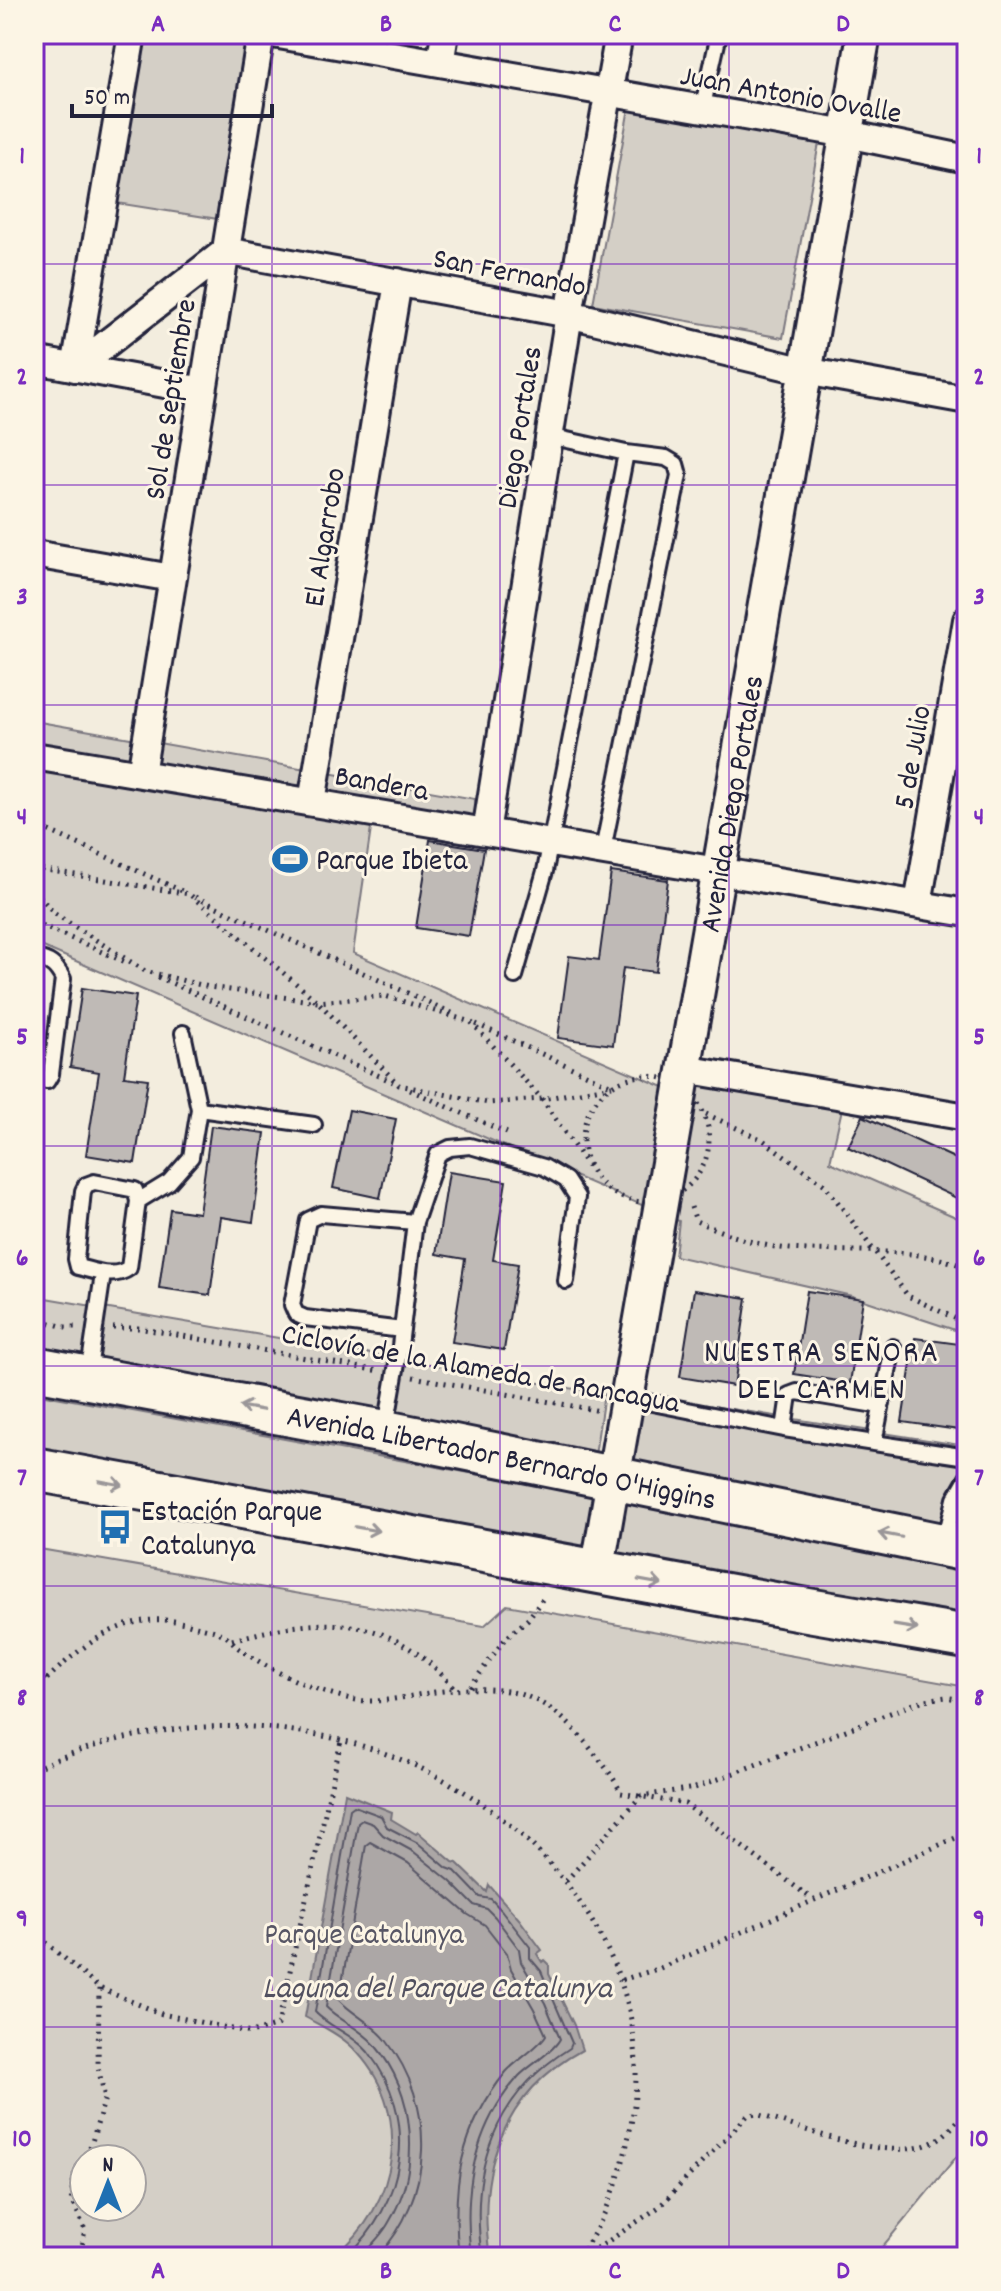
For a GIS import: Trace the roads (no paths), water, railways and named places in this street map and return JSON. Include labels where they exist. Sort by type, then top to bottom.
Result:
[{"type":"main road","name":"Avenida Libertador Bernardo O'Higgins","points":[[34,1368],[385,1432],[956,1548]]},
{"type":"main road","points":[[34,1469],[967,1637]]},
{"type":"street","points":[[75,368],[132,34]]},
{"type":"street","name":"Sol de Septiembre","points":[[141,774],[261,34]]},
{"type":"street","name":"Juan Antonio Ovalle","points":[[273,34],[847,134],[967,159]]},
{"type":"street","points":[[440,63],[445,34]]},
{"type":"street","name":"Diego Portales","points":[[486,832],[569,314],[619,34]]},
{"type":"street","name":"Avenida Diego Portales","points":[[582,1569],[613,1479],[864,34]]},
{"type":"street","points":[[75,368],[226,251]]},
{"type":"street","name":"San Fernando","points":[[226,251],[569,314],[805,371],[967,400]]},
{"type":"street","name":"El Algarrobo","points":[[312,802],[398,282]]},
{"type":"street","points":[[34,360],[203,391]]},
{"type":"street","points":[[34,554],[172,578]]},
{"type":"street","name":"5 de Julio","points":[[918,904],[967,620]]},
{"type":"street","name":"Bandera","points":[[34,756],[967,913]]},
{"type":"street","points":[[684,1069],[967,1117]]},
{"type":"lane","points":[[702,110],[719,34]]},
{"type":"lane","points":[[549,436],[626,453],[666,458],[676,464],[679,475],[603,850]]},
{"type":"lane","points":[[515,976],[551,843],[626,453]]},
{"type":"lane","points":[[34,958],[46,960],[57,968],[63,979],[54,1064],[47,1081],[34,1079]]},
{"type":"lane","points":[[138,1201],[169,1182],[191,1157],[199,1109],[183,1033]]},
{"type":"lane","points":[[199,1109],[314,1125]]},
{"type":"lane","points":[[385,1432],[396,1374],[415,1222],[438,1154],[450,1148],[470,1146],[544,1167],[566,1180],[577,1197],[566,1281]]},
{"type":"lane","points":[[94,1182],[135,1190],[138,1201],[129,1268],[122,1273],[103,1274],[78,1267],[76,1259],[83,1191],[86,1185],[94,1182]]},
{"type":"lane","points":[[402,1330],[305,1318],[296,1314],[292,1305],[308,1220],[321,1214],[415,1222]]},
{"type":"lane","points":[[87,1378],[103,1274]]},
{"type":"lane","points":[[874,1443],[893,1347]]},
{"type":"lane","points":[[784,1429],[789,1395],[797,1392],[881,1406]]},
{"type":"lane","points":[[626,1406],[967,1457]]},
{"type":"lane","points":[[956,1548],[955,1499],[967,1478]]},
{"type":"water","name":"Laguna del Parque Catalunya","points":[[345,1793],[392,1812],[391,1819],[416,1834],[418,1832],[487,1892],[489,1885],[542,1950],[537,1954],[542,1962],[545,1960],[549,1964],[549,1974],[574,2025],[582,2050],[532,2088],[501,2137],[487,2194],[490,2257],[333,2257],[356,2236],[373,2211],[385,2184],[391,2156],[391,2127],[385,2099],[372,2072],[347,2042],[305,2017]]},
{"type":"place","name":"Parque Ibieta","points":[[290,859]]},
{"type":"place","name":"Estación Parque Catalunya","points":[[115,1527]]},
{"type":"district","name":"NUESTRA SEÑORA DEL CARMEN","points":[[822,1368]]},
{"type":"park label","name":"Parque Catalunya","points":[[364,1933]]}]
